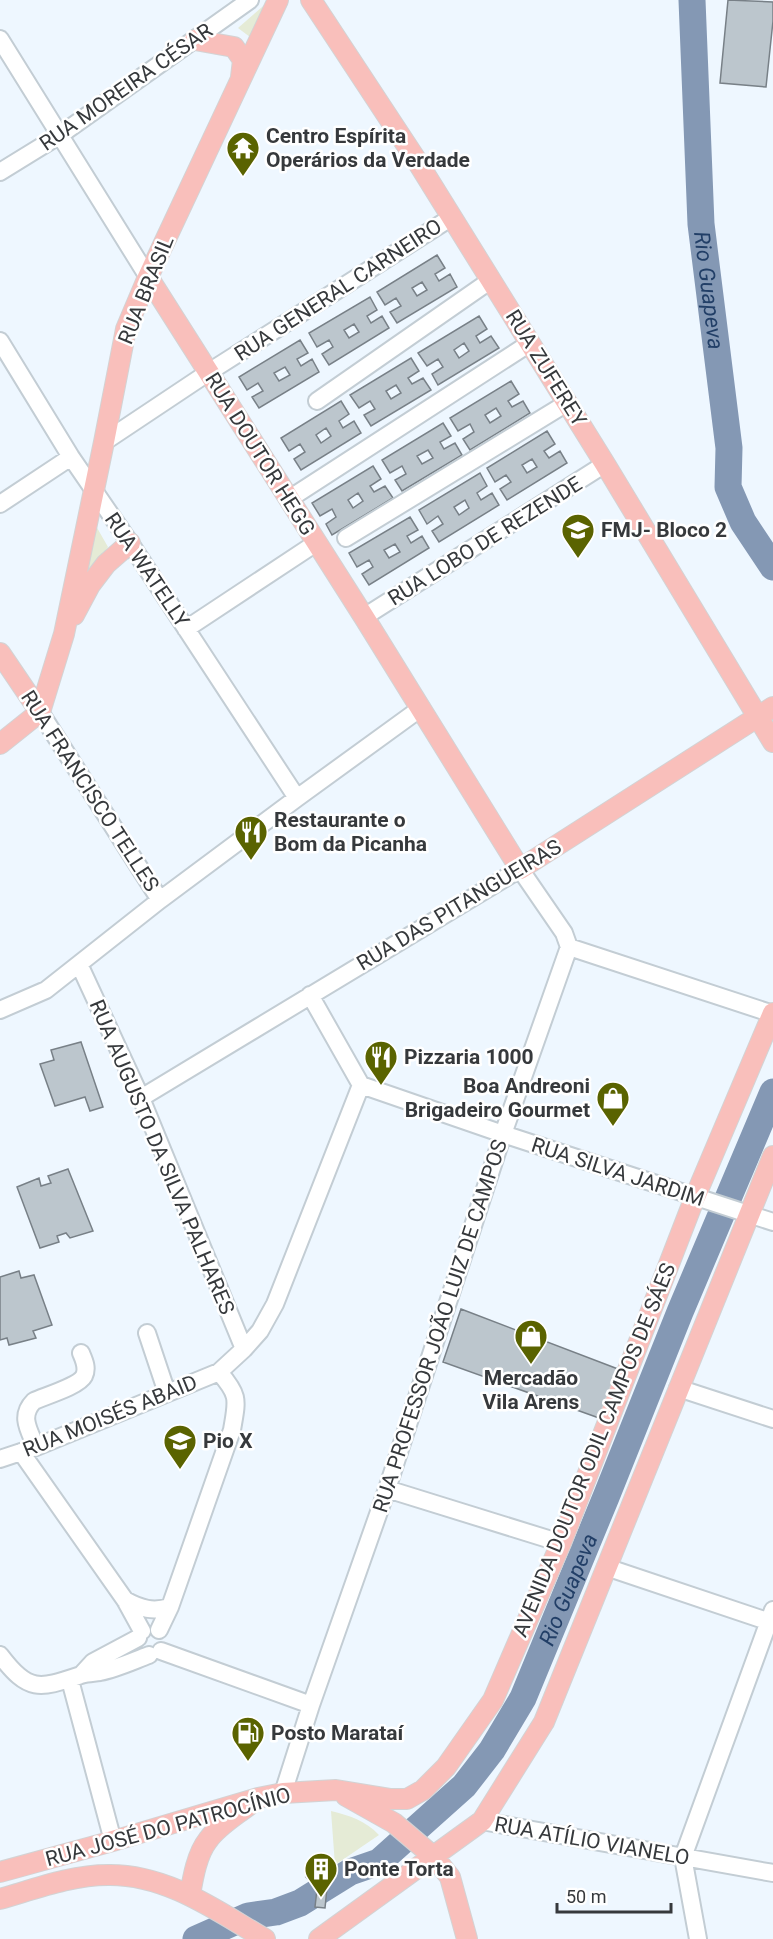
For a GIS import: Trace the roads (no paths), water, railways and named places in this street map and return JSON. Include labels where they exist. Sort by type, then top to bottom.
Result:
[{"type":"main road","name":"RUA BRASIL","points":[[64,634],[126,329],[148,277],[278,0]]},
{"type":"main road","name":"RUA ZUFEREY","points":[[311,0],[415,158],[605,464],[765,713],[773,742]]},
{"type":"main road","points":[[195,40],[234,47],[243,60],[240,79]]},
{"type":"main road","name":"RUA DOUTOR HEGG","points":[[148,277],[364,617],[520,869]]},
{"type":"main road","points":[[0,744],[40,712],[64,634],[90,585],[106,564],[130,543]]},
{"type":"main road","name":"RUA FRANCISCO TELLES","points":[[0,653],[40,712]]},
{"type":"main road","name":"RUA DAS PITANGUEIRAS","points":[[520,869],[765,713]]},
{"type":"main road","name":"AVENIDA DOUTOR ODIL CAMPOS DE SÁES","points":[[336,1790],[407,1799],[423,1790],[446,1767],[493,1700],[704,1200],[773,1013]]},
{"type":"main road","points":[[319,1939],[429,1852],[482,1821],[544,1722],[678,1388],[743,1212],[773,1156]]},
{"type":"main road","points":[[336,1790],[394,1823],[429,1852],[450,1877],[467,1939]]},
{"type":"main road","name":"RUA JOSÉ DO PATROCÍNIO","points":[[0,1872],[258,1798],[283,1793],[336,1790]]},
{"type":"main road","points":[[192,1896],[200,1854],[207,1840],[258,1798]]},
{"type":"main road","name":"RUA JOSÉ DO PATROCÍNIO","points":[[0,1899],[81,1878],[108,1875],[130,1876],[192,1896],[265,1939]]},
{"type":"street","name":"RUA MOREIRA CÉSAR","points":[[0,172],[60,135],[250,0]]},
{"type":"street","name":"RUA DOUTOR HEGG","points":[[0,39],[148,277]]},
{"type":"street","name":"RUA GENERAL CARNEIRO","points":[[104,442],[452,217]]},
{"type":"street","points":[[317,401],[491,280]]},
{"type":"street","name":"RUA WATELLY","points":[[0,341],[71,457],[297,798]]},
{"type":"street","points":[[288,499],[530,343]]},
{"type":"street","points":[[346,538],[567,403]]},
{"type":"street","points":[[0,504],[71,457]]},
{"type":"street","name":"RUA LOBO DE REZENDE","points":[[364,617],[605,464]]},
{"type":"street","points":[[186,629],[316,543]]},
{"type":"street","points":[[0,1010],[46,990],[160,900],[421,708]]},
{"type":"street","name":"RUA FRANCISCO TELLES","points":[[40,712],[160,900]]},
{"type":"street","points":[[520,869],[564,933],[569,948],[773,1013]]},
{"type":"street","name":"RUA DAS PITANGUEIRAS","points":[[141,1098],[520,869]]},
{"type":"street","name":"RUA PROFESSOR JOÃO LUIZ DE CAMPOS","points":[[283,1793],[311,1705],[387,1489],[503,1134],[569,948]]},
{"type":"street","name":"RUA AUGUSTO DA SILVA PALHARES","points":[[79,964],[141,1098],[244,1349]]},
{"type":"street","points":[[159,1630],[170,1606],[232,1430],[236,1404],[233,1388],[219,1372],[260,1331],[275,1304],[361,1084],[310,995]]},
{"type":"street","name":"RUA SILVA JARDIM","points":[[361,1084],[503,1134],[773,1222]]},
{"type":"street","points":[[147,1333],[167,1393]]},
{"type":"street","points":[[81,1353],[86,1366],[84,1376],[77,1383],[33,1401],[29,1406],[26,1413],[29,1449],[125,1600],[140,1635],[139,1647],[311,1705]]},
{"type":"street","name":"RUA MOISÉS ABAID","points":[[0,1459],[219,1372]]},
{"type":"street","points":[[678,1388],[773,1419]]},
{"type":"street","points":[[387,1489],[561,1543]]},
{"type":"street","points":[[606,1567],[772,1618],[683,1857],[698,1939]]},
{"type":"street","points":[[125,1600],[150,1610],[170,1606]]},
{"type":"street","points":[[0,1655],[14,1674],[28,1684],[44,1686],[100,1672],[155,1653],[165,1642],[163,1634],[150,1627],[93,1662],[76,1677]]},
{"type":"street","points":[[76,1677],[113,1841]]},
{"type":"street","name":"RUA ATÍLIO VIANELO","points":[[482,1821],[773,1873]]},
{"type":"waterway","name":"Rio Guapeva","points":[[692,0],[701,224],[729,448],[728,487],[743,522],[773,567]]},
{"type":"waterway","name":"Rio Guapeva","points":[[196,1939],[248,1916],[276,1912],[300,1903],[350,1872],[379,1862],[464,1786],[492,1750],[523,1698],[680,1312],[773,1092]]},
{"type":"place","name":"Centro Espírita Operários da Verdade","points":[[243,177]]},
{"type":"place","name":"FMJ- Bloco 2","points":[[578,559]]},
{"type":"place","name":"Restaurante o Bom da Picanha","points":[[251,861]]},
{"type":"place","name":"Pizzaria 1000","points":[[381,1086]]},
{"type":"place","name":"Boa Andreoni Brigadeiro Gourmet","points":[[613,1127]]},
{"type":"place","name":"Mercadão Vila Arens","points":[[531,1365]]},
{"type":"place","name":"Pio X","points":[[180,1470]]},
{"type":"place","name":"Posto Marataí","points":[[248,1762]]},
{"type":"place","name":"Ponte Torta","points":[[321,1898]]}]
